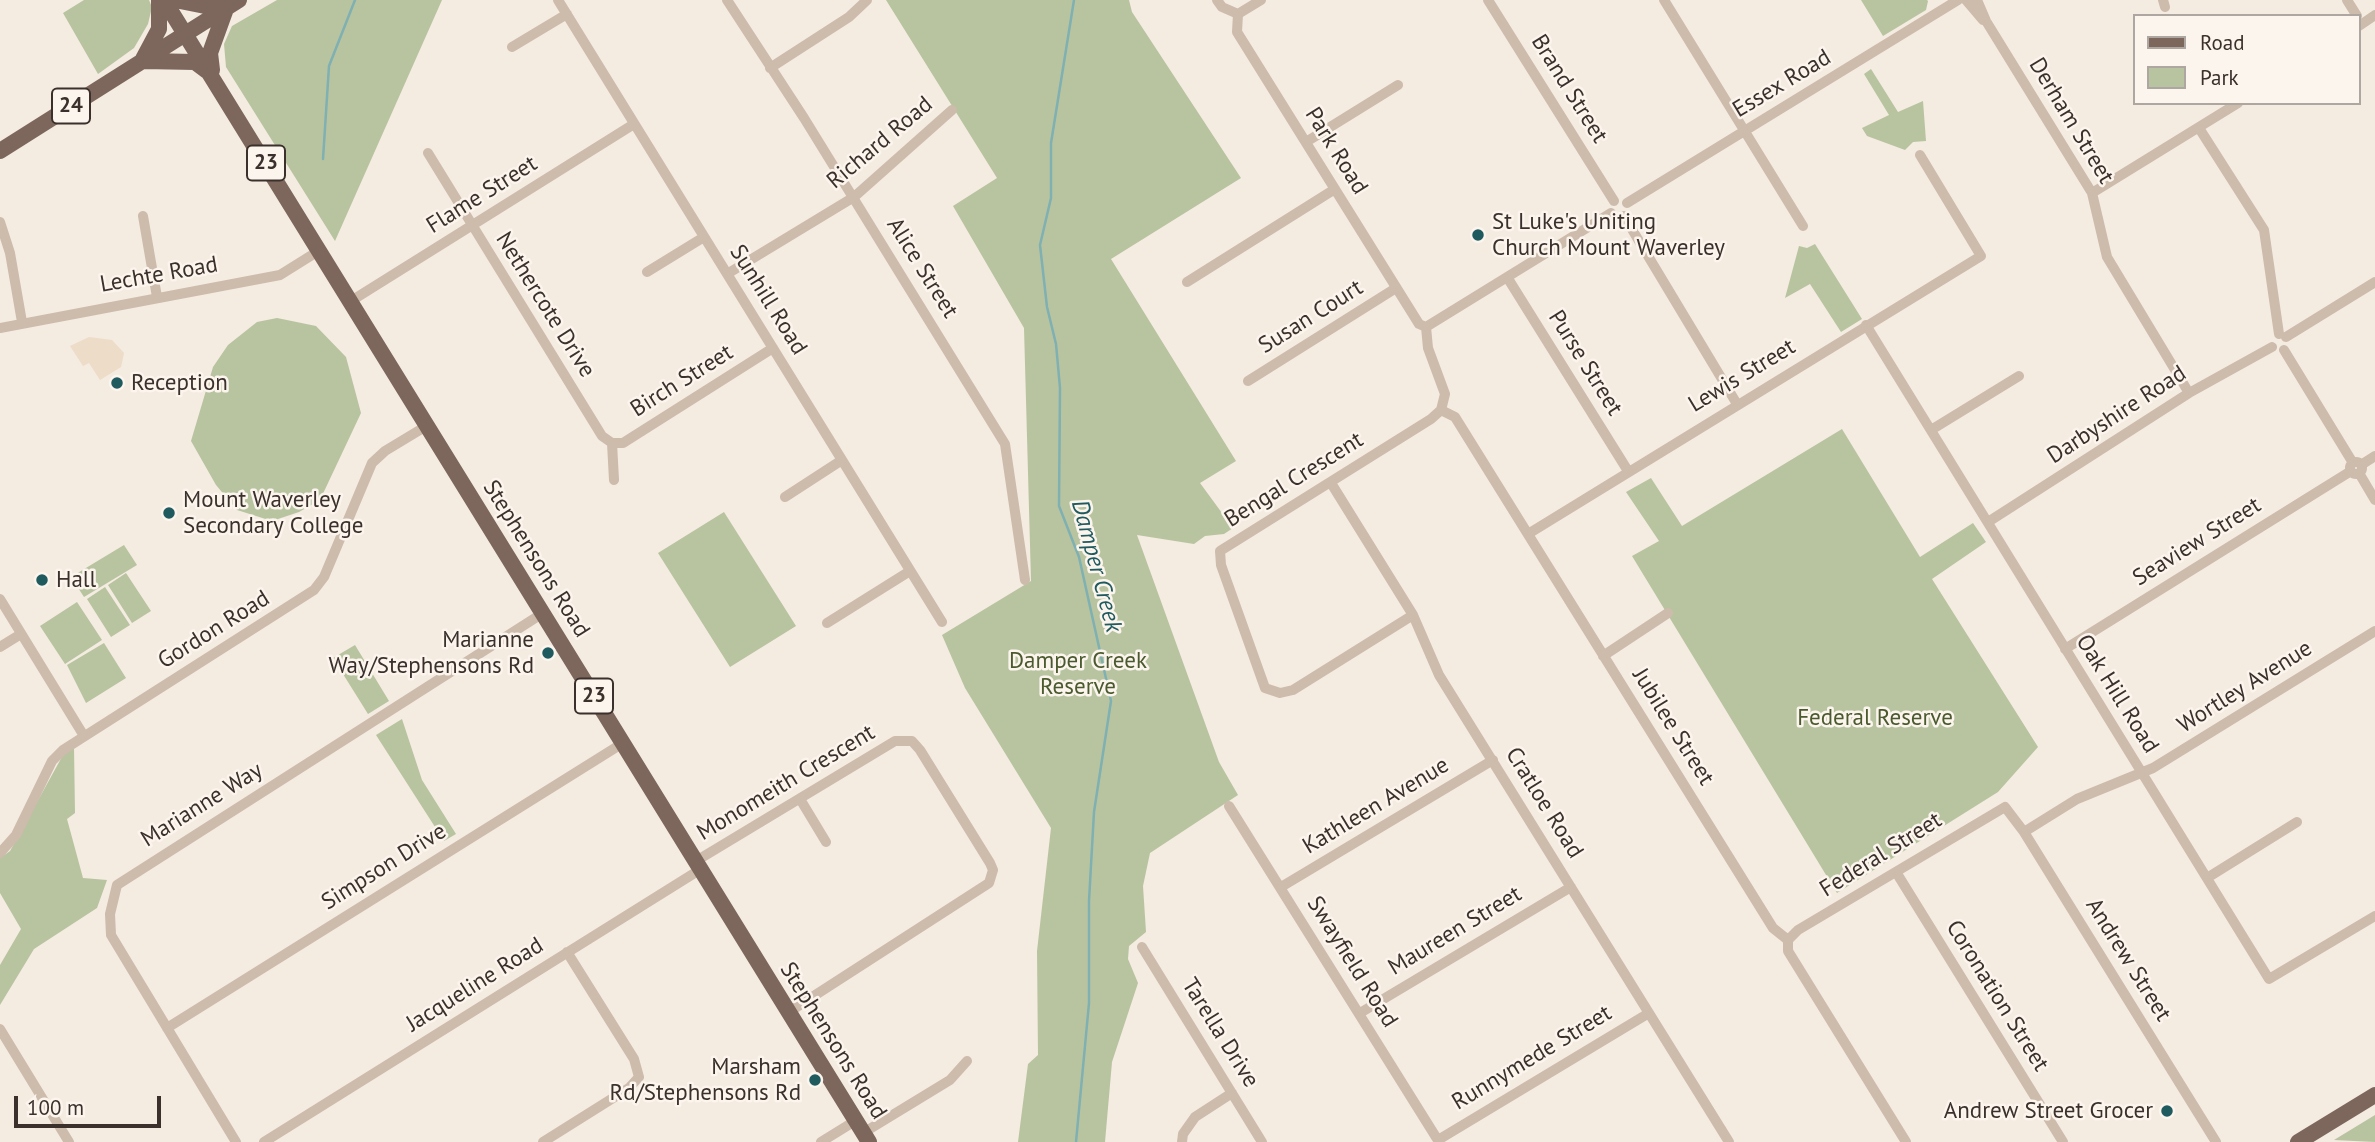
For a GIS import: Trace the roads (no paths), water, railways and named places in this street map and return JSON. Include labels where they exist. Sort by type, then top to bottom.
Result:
[{"type":"main road","name":"Stephensons Road","points":[[161,0],[212,75],[862,1132]]},
{"type":"main road","points":[[161,0],[159,29],[142,61],[195,62],[212,75]]},
{"type":"main road","points":[[175,0],[205,6],[233,3]]},
{"type":"main road","name":"24","points":[[0,151],[233,3]]},
{"type":"main road","points":[[212,75],[210,53],[233,3]]},
{"type":"main road","points":[[2299,1142],[2375,1095]]},
{"type":"street","name":"Sunhill Road","points":[[558,0],[942,622]]},
{"type":"street","name":"Alice Street","points":[[727,0],[854,197],[1005,444],[1025,580]]},
{"type":"street","points":[[770,68],[849,17],[867,0]]},
{"type":"street","points":[[1217,0],[1222,7],[1238,14],[1261,0]]},
{"type":"street","name":"Brand Street","points":[[1488,0],[1614,201]]},
{"type":"street","points":[[1664,0],[1803,226]]},
{"type":"street","name":"Essex Road","points":[[1627,203],[1946,4],[1958,0]]},
{"type":"street","name":"Derham Street","points":[[1966,0],[1986,21]]},
{"type":"street","name":"Derham Street","points":[[1977,0],[1986,21],[2092,193],[2107,257],[2189,393]]},
{"type":"street","points":[[512,47],[567,14]]},
{"type":"street","name":"Park Road","points":[[1238,14],[1237,32],[1419,324],[1426,327]]},
{"type":"street","points":[[1306,142],[1398,85]]},
{"type":"street","points":[[2092,193],[2235,105]]},
{"type":"street","name":"Richard Road","points":[[727,274],[854,197],[952,110]]},
{"type":"street","name":"Flame Street","points":[[351,301],[634,124]]},
{"type":"street","points":[[2199,128],[2264,230],[2282,336]]},
{"type":"street","name":"Nethercote Drive","points":[[428,153],[602,436],[612,443]]},
{"type":"street","name":"Lewis Street","points":[[1528,534],[1981,256],[1920,155]]},
{"type":"street","points":[[1187,282],[1335,189]]},
{"type":"street","points":[[1623,200],[1627,203],[1628,211],[1624,216],[1616,217],[1611,213],[1610,206],[1614,201],[1623,200]]},
{"type":"street","points":[[1441,410],[1445,394],[1428,348],[1426,327],[1611,213]]},
{"type":"street","points":[[143,216],[157,297]]},
{"type":"street","points":[[1624,216],[1737,404]]},
{"type":"street","points":[[0,222],[10,253],[22,323]]},
{"type":"street","points":[[647,272],[704,236]]},
{"type":"street","name":"Lechte Road","points":[[0,328],[279,275],[320,250]]},
{"type":"street","name":"Purse Street","points":[[1507,278],[1628,471]]},
{"type":"street","points":[[2375,282],[2272,340],[2375,500]]},
{"type":"street","name":"Susan Court","points":[[1248,381],[1396,288]]},
{"type":"street","name":"Oak Hill Road","points":[[1866,325],[2269,979],[2375,916]]},
{"type":"street","name":"Birch Street","points":[[612,443],[623,443],[773,348]]},
{"type":"street","name":"Darbyshire Road","points":[[1988,522],[2189,393],[2278,349]]},
{"type":"street","points":[[1931,430],[2019,376]]},
{"type":"street","name":"Bengal Crescent","points":[[1413,615],[1293,691],[1280,693],[1265,688],[1221,565],[1220,551],[1331,483],[1441,410]]},
{"type":"street","name":"Jubilee Street","points":[[1441,410],[1455,417],[1773,928],[1788,940],[1788,951],[1906,1142]]},
{"type":"street","name":"Gordon Road","points":[[0,853],[16,835],[52,761],[63,750],[314,590],[324,577],[372,463],[385,451],[428,425]]},
{"type":"street","points":[[612,443],[614,480]]},
{"type":"street","name":"Seaview Street","points":[[2065,649],[2375,456]]},
{"type":"street","points":[[785,497],[842,460]]},
{"type":"street","name":"Cratloe Road","points":[[1331,483],[1413,615],[1439,675],[1726,1141]]},
{"type":"street","points":[[827,623],[910,571]]},
{"type":"street","points":[[0,599],[85,736]]},
{"type":"street","name":"Marianne Way","points":[[236,1142],[111,935],[110,914],[117,885],[543,613]]},
{"type":"street","points":[[1603,656],[1668,613]]},
{"type":"street","name":"Wortley Avenue","points":[[2024,832],[2077,799],[2142,773],[2375,631]]},
{"type":"street","points":[[0,648],[21,634]]},
{"type":"street","name":"Monomeith Crescent","points":[[698,865],[895,741],[912,741],[993,870],[989,883],[983,889],[789,1012]]},
{"type":"street","name":"Simpson Drive","points":[[167,1028],[623,743]]},
{"type":"street","name":"Kathleen Avenue","points":[[1281,887],[1493,760]]},
{"type":"street","points":[[800,799],[826,842]]},
{"type":"street","name":"Swayfield Road","points":[[1229,806],[1438,1141]]},
{"type":"street","name":"Federal Street","points":[[1788,940],[1798,930],[1998,809]]},
{"type":"street","name":"Andrew Street","points":[[1998,809],[2010,810],[2216,1142]]},
{"type":"street","points":[[2207,878],[2297,822]]},
{"type":"street","name":"Jacqueline Road","points":[[258,1142],[267,1139],[567,952],[698,865]]},
{"type":"street","name":"Coronation Street","points":[[1896,872],[2063,1142]]},
{"type":"street","name":"Maureen Street","points":[[1360,1013],[1571,887]]},
{"type":"street","name":"Tarella Drive","points":[[1142,947],[1262,1142]]},
{"type":"street","points":[[542,1142],[629,1088],[639,1077],[634,1059],[567,952]]},
{"type":"street","name":"Runnymede Street","points":[[1438,1141],[1649,1013]]},
{"type":"street","points":[[0,1029],[69,1142]]},
{"type":"street","points":[[821,1142],[862,1132],[950,1080],[967,1061]]},
{"type":"street","points":[[1182,1142],[1183,1134],[1195,1117],[1232,1093]]},
{"type":"street","name":"Marianne Way","points":[[229,1128],[242,1142]]},
{"type":"waterway","points":[[323,159],[329,66],[355,0]]},
{"type":"waterway","name":"Damper Creek","points":[[1074,0],[1051,143],[1051,198],[1040,245],[1047,307],[1056,344],[1060,388],[1059,506],[1079,557],[1111,701],[1094,812],[1089,901],[1089,1003],[1076,1142]]},
{"type":"place","name":"St Luke's Uniting Church Mount Waverley","points":[[1478,235]]},
{"type":"place","name":"Reception","points":[[117,383]]},
{"type":"place","name":"Mount Waverley Secondary College","points":[[169,513]]},
{"type":"place","name":"Hall","points":[[42,580]]},
{"type":"place","name":"Marianne Way/Stephensons Rd","points":[[548,653]]},
{"type":"place","name":"Marsham Rd/Stephensons Rd","points":[[815,1080]]},
{"type":"place","name":"Andrew Street Grocer","points":[[2167,1111]]},
{"type":"park label","name":"Damper Creek Reserve","points":[[1078,674]]},
{"type":"park label","name":"Federal Reserve","points":[[1875,718]]}]
